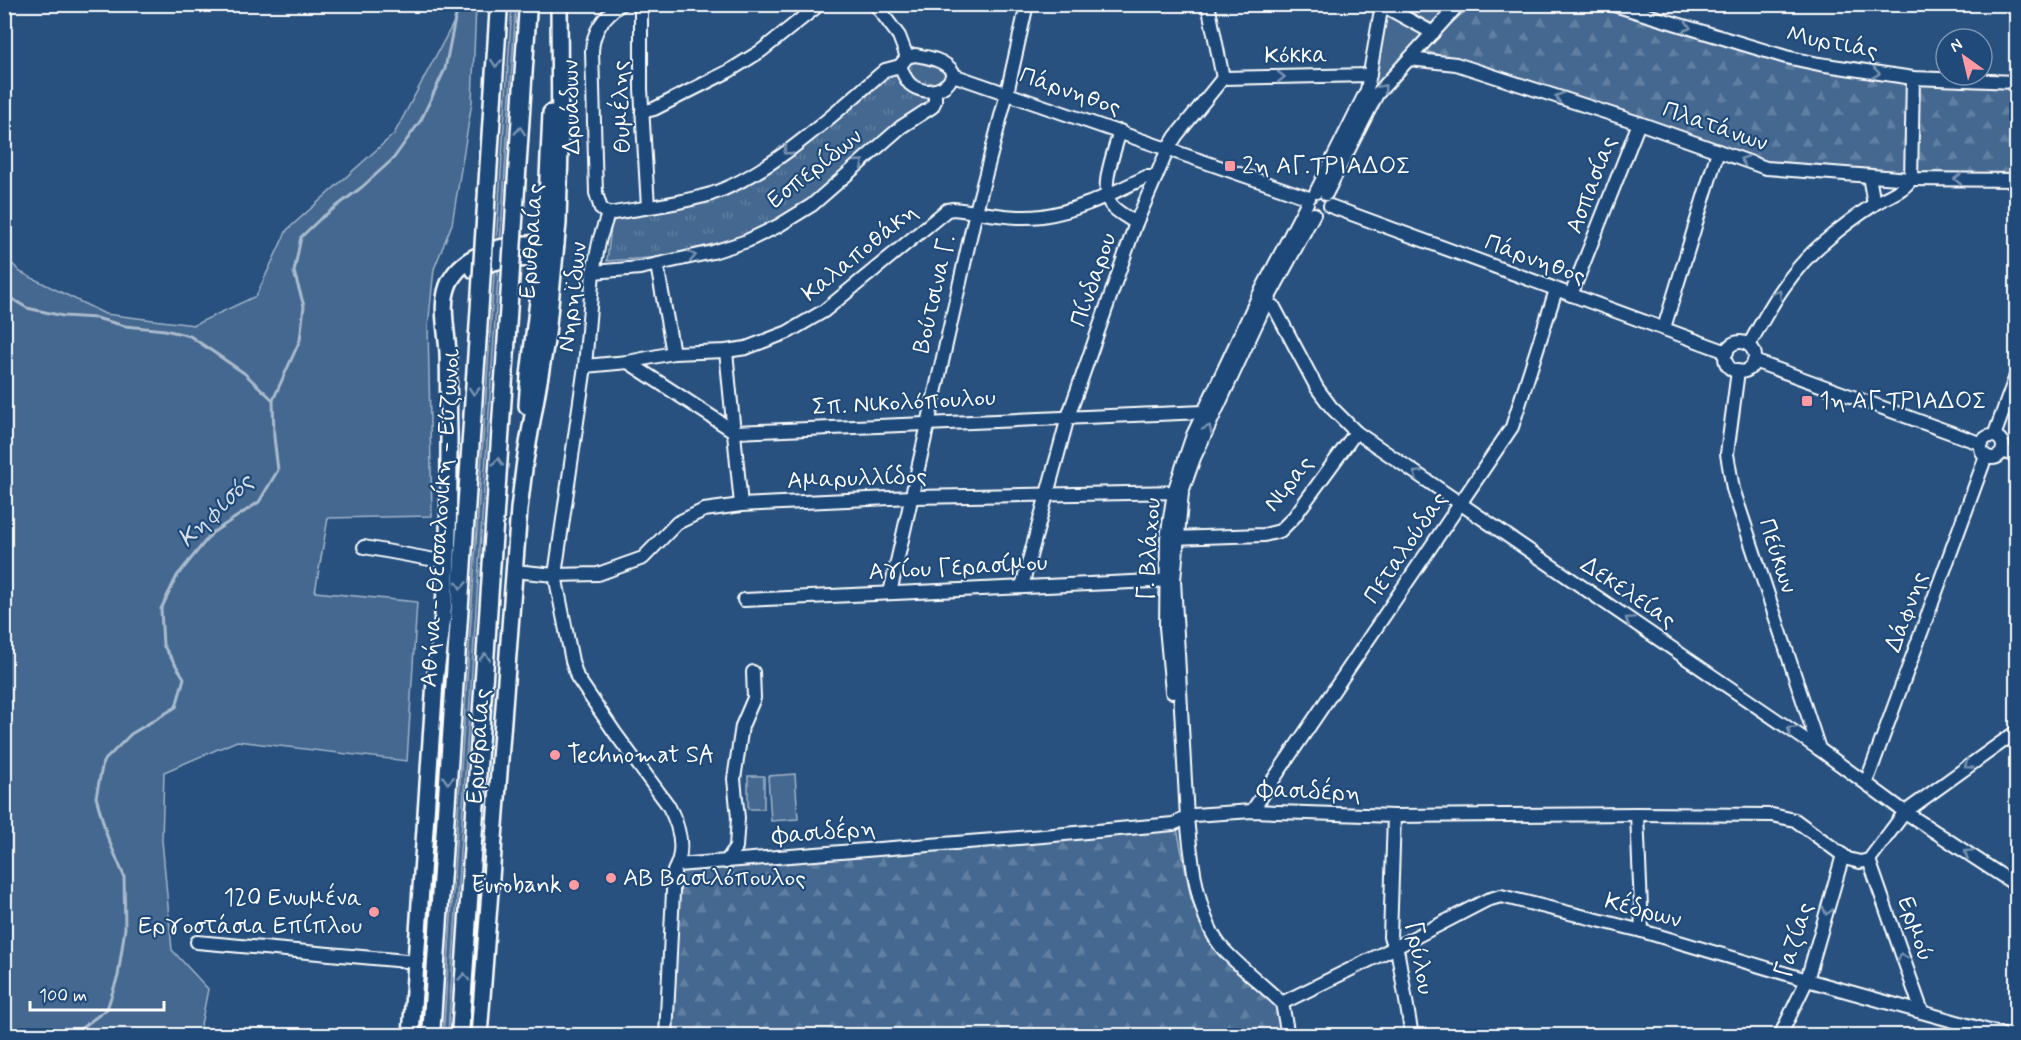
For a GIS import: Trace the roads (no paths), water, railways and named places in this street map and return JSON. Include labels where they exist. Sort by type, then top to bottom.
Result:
[{"type":"highway","name":"Αθήνα - Θεσσαλονίκη - Εύζωνοι","points":[[431,1035],[500,4]]},
{"type":"highway","points":[[460,1035],[528,4]]},
{"type":"main road","name":"Ερυθραίας","points":[[479,1035],[514,571],[525,461],[529,376],[550,251],[560,147],[559,4]]},
{"type":"main road","points":[[411,1035],[433,703],[446,562],[449,450],[448,349],[455,297],[459,284],[477,269],[493,262],[550,251]]},
{"type":"street","name":"Δρυάδων","points":[[608,214],[598,204],[595,186],[592,44],[603,19],[621,4]]},
{"type":"street","name":"Θυμέλης","points":[[641,4],[642,112],[648,207]]},
{"type":"street","points":[[642,112],[729,71],[761,51],[820,4]]},
{"type":"street","points":[[876,4],[899,36],[907,81],[927,92],[947,85],[953,75],[949,67],[935,59],[915,55],[904,62]]},
{"type":"street","name":"Βούτσινα Γ.","points":[[890,593],[976,211],[1007,93],[1027,4]]},
{"type":"street","points":[[1208,4],[1223,78]]},
{"type":"street","points":[[1317,201],[1375,97],[1459,4]]},
{"type":"street","name":"Μυρτιάς","points":[[1611,4],[1786,57],[1913,78],[2016,82]]},
{"type":"street","points":[[1317,201],[1362,101],[1370,75],[1382,5],[1433,33]]},
{"type":"street","name":"Πλατάνων","points":[[1409,59],[1456,64],[1638,123],[1766,168],[1911,179],[2016,180]]},
{"type":"street","name":"Νηρηϊδων","points":[[666,1035],[674,872],[681,839],[671,810],[615,733],[573,668],[555,575],[585,366],[593,272],[600,238],[608,214],[711,194],[758,171],[782,155],[885,70],[904,62]]},
{"type":"street","name":"Πάρνηθος","points":[[953,75],[1317,201],[1727,352]]},
{"type":"street","name":"Κόκκα","points":[[1223,78],[1370,75]]},
{"type":"street","name":"Πίνδαρου","points":[[1022,586],[1068,417],[1136,223],[1168,149],[1223,78]]},
{"type":"street","points":[[1749,345],[1776,296],[1796,268],[1827,238],[1874,204],[1906,186],[1911,179],[1913,78]]},
{"type":"street","name":"Εσπερίδων","points":[[593,272],[640,268],[713,252],[739,244],[778,226],[804,210],[901,127],[932,107],[935,101],[935,90]]},
{"type":"street","name":"Ασπασίας","points":[[1571,296],[1638,123]]},
{"type":"street","points":[[1120,131],[1107,179],[1107,196],[1114,208],[1136,223]]},
{"type":"street","points":[[1664,328],[1718,151]]},
{"type":"street","points":[[1869,176],[1874,204]]},
{"type":"street","name":"Καλαποθάκη","points":[[585,366],[628,362],[673,352],[726,351],[746,348],[796,328],[825,312],[947,210],[1009,216],[1042,216],[1074,209],[1146,177],[1156,177]]},
{"type":"street","name":"Γ. Βλάχου","points":[[1282,1003],[1223,949],[1215,938],[1197,889],[1181,792],[1166,627],[1172,538],[1178,492],[1193,435],[1262,299],[1317,201]]},
{"type":"street","points":[[657,265],[673,352]]},
{"type":"street","name":"Πεταλούδας","points":[[1252,811],[1512,427],[1556,290]]},
{"type":"street","name":"Γ. Βλάχου","points":[[1178,492],[1262,299]]},
{"type":"street","name":"Δεκελείας","points":[[1262,299],[1276,310],[1317,388],[1331,407],[1356,432],[1819,749],[1905,812],[2016,885]]},
{"type":"street","points":[[1743,342],[1749,345],[1755,352],[1754,362],[1747,370],[1738,371],[1731,368],[1727,363],[1727,352],[1730,346],[1743,342]]},
{"type":"street","points":[[726,351],[741,505]]},
{"type":"street","points":[[628,362],[735,432]]},
{"type":"street","points":[[1754,362],[1984,450],[1996,457],[2003,451],[2003,443],[1994,436]]},
{"type":"street","name":"Πεύκων","points":[[1738,371],[1727,454],[1733,489],[1819,749]]},
{"type":"street","points":[[1994,436],[2016,375]]},
{"type":"street","name":"Σπ. Νικολόπουλου","points":[[735,432],[1204,412]]},
{"type":"street","name":"Νιρας","points":[[1172,538],[1264,535],[1280,531],[1294,517],[1356,432]]},
{"type":"street","points":[[1984,450],[1986,438],[1994,436]]},
{"type":"street","name":"Δάφνης","points":[[1866,783],[1984,450]]},
{"type":"street","points":[[2003,451],[2016,456]]},
{"type":"street","name":"Αμαρυλλίδος","points":[[514,571],[555,575],[598,574],[643,558],[677,523],[704,510],[741,505],[912,497],[1178,492]]},
{"type":"street","points":[[364,547],[446,562]]},
{"type":"street","name":"Αγίου Γερασίμου","points":[[744,600],[1170,579]]},
{"type":"street","points":[[726,862],[736,847],[738,818],[734,779],[742,726],[754,698],[753,672]]},
{"type":"street","points":[[1869,860],[1905,812],[2016,732]]},
{"type":"street","name":"Φασιδέρη","points":[[677,865],[1173,824],[1194,815],[1252,811],[1394,816],[1772,815],[1795,820],[1843,855],[1855,861],[1869,860]]},
{"type":"street","points":[[1638,814],[1642,931]]},
{"type":"street","name":"Γρύλου","points":[[1394,816],[1390,939],[1399,956],[1412,1035]]},
{"type":"street","name":"Γαζίας","points":[[1780,1035],[1807,980],[1843,855]]},
{"type":"street","name":"Ερμού","points":[[1869,860],[1922,1012]]},
{"type":"street","name":"Κέδρων","points":[[1282,1003],[1497,896],[1642,931],[1807,980],[2007,1035]]},
{"type":"street","points":[[197,942],[417,962]]},
{"type":"street","points":[[1282,1003],[1288,1035]]},
{"type":"waterway","name":"Κηφισός","points":[[71,1036],[107,1009],[118,976],[125,928],[124,876],[107,836],[96,797],[103,762],[131,734],[176,707],[184,678],[163,645],[161,609],[177,576],[212,533],[259,502],[278,470],[273,400],[300,340],[304,306],[294,272],[301,237],[393,159],[421,120],[445,69],[458,4]]},
{"type":"waterway","points":[[4,294],[27,308],[63,316],[96,318],[125,326],[165,330],[190,336],[244,373],[273,400]]},
{"type":"waterway","points":[[4,1033],[9,1036]]},
{"type":"place","name":"2η ΑΓ.ΤΡΙΑΔΟΣ","points":[[1230,166]]},
{"type":"place","name":"1η ΑΓ.ΤΡΙΑΔΟΣ","points":[[1807,401]]},
{"type":"place","name":"Technomat SA","points":[[555,755]]},
{"type":"place","name":"ΑΒ Βασιλόπουλος","points":[[611,878]]},
{"type":"place","name":"Eurobank","points":[[574,885]]},
{"type":"place","name":"120 Ενωμένα Εργοστάσια Επίπλου","points":[[374,912]]}]
